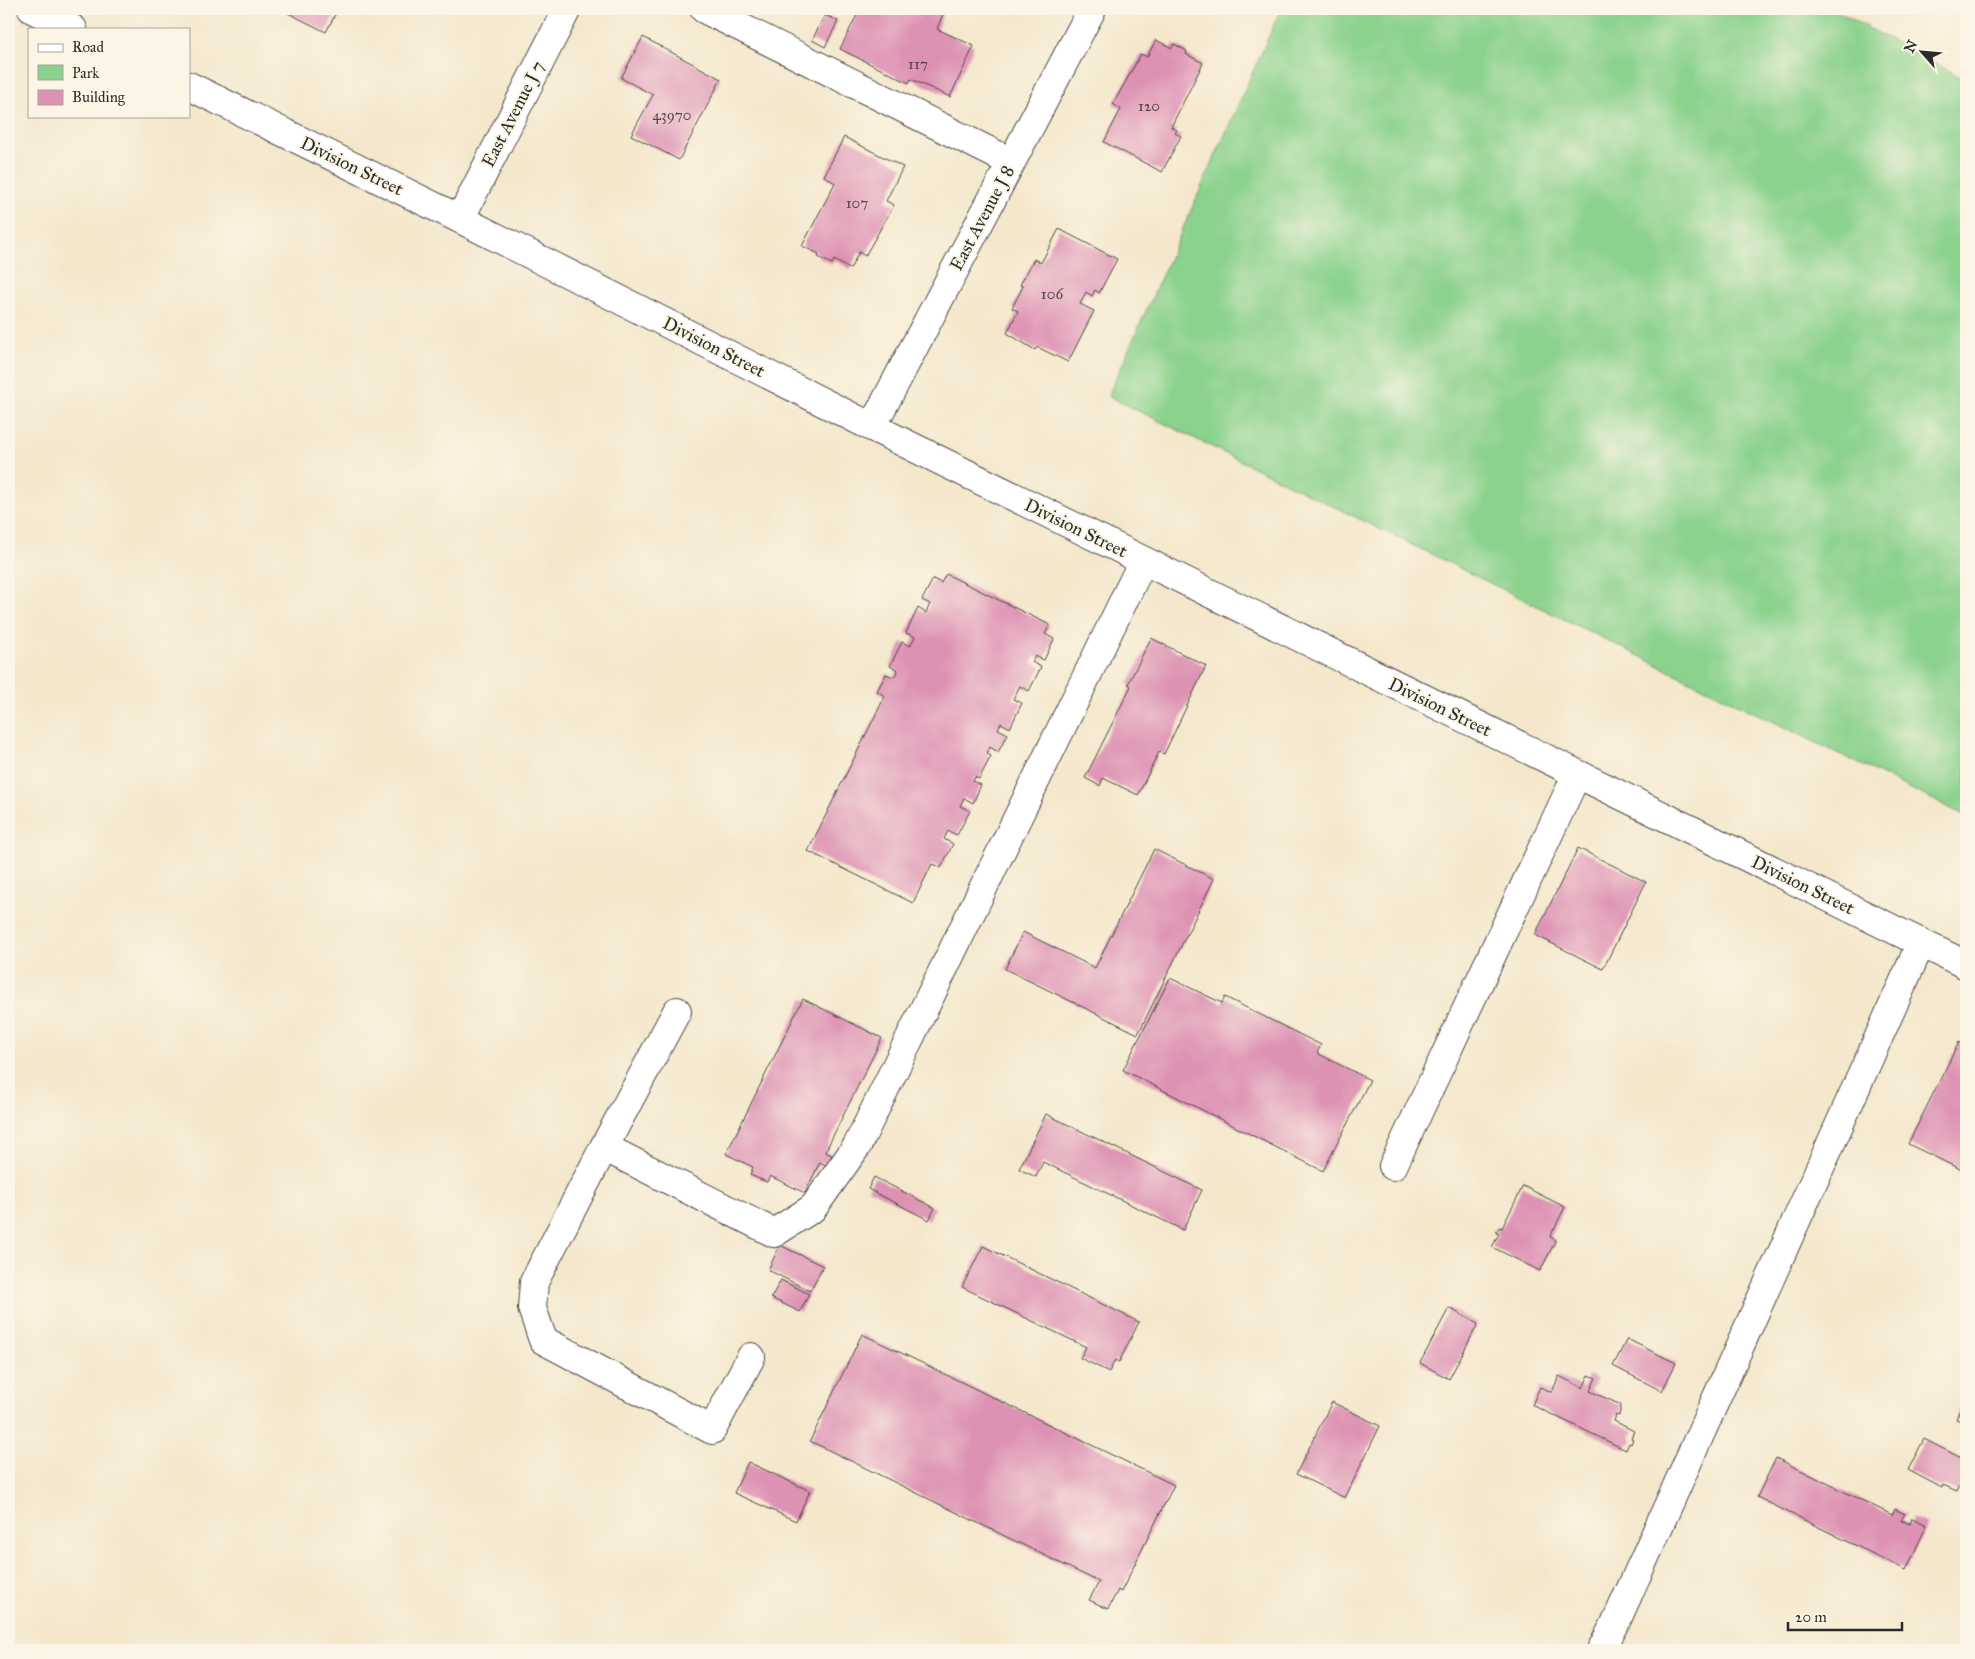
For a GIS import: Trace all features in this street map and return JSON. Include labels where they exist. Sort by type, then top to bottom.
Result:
[{"type":"main road","points":[[32,9],[71,28]]},
{"type":"main road","name":"East Avenue J 7","points":[[460,219],[567,9]]},
{"type":"main road","points":[[704,9],[1011,162]]},
{"type":"main road","name":"East Avenue J 8","points":[[872,427],[1092,9]]},
{"type":"main road","name":"Division Street","points":[[190,86],[460,219],[872,427],[1966,965]]},
{"type":"main road","points":[[604,1147],[774,1233],[813,1208],[857,1146],[1143,560]]},
{"type":"main road","points":[[1393,1166],[1576,774]]},
{"type":"main road","points":[[1601,1650],[1614,1626],[1921,943]]},
{"type":"main road","points":[[677,1011],[534,1282],[532,1308],[543,1340],[712,1430],[751,1357]]},
{"type":"green space","points":[[1281,9],[1833,9],[1966,80],[1966,816],[1108,396]]},
{"type":"building","points":[[280,9],[338,9],[326,32]]},
{"type":"building","points":[[860,9],[932,9],[943,14],[937,29],[974,46],[950,97],[911,79],[909,83],[840,49]]},
{"type":"building","points":[[825,15],[838,21],[825,47],[812,40]]},
{"type":"building","points":[[643,37],[721,79],[679,160],[631,135],[653,95],[621,78]]},
{"type":"building","points":[[1156,40],[1172,48],[1174,44],[1187,51],[1186,54],[1203,63],[1171,127],[1177,130],[1175,133],[1181,136],[1162,172],[1104,142],[1121,109],[1113,104],[1141,54],[1147,57]]},
{"type":"building","points":[[844,137],[903,167],[886,201],[894,205],[865,256],[859,252],[850,269],[834,260],[832,264],[818,257],[819,254],[802,246],[835,183],[824,176]]},
{"type":"building","points":[[1059,229],[1117,259],[1099,293],[1095,290],[1092,296],[1086,292],[1080,304],[1094,311],[1068,362],[1037,347],[1035,350],[1007,333],[1018,311],[1012,308],[1023,286],[1020,285],[1034,259],[1041,263]]},
{"type":"building","points":[[946,574],[1050,625],[1045,634],[1054,639],[1044,660],[1035,656],[1032,662],[1041,667],[1029,691],[1020,686],[1013,699],[1022,703],[1010,728],[1001,723],[998,729],[1008,734],[998,752],[990,747],[987,753],[991,756],[979,779],[975,777],[973,781],[981,785],[973,803],[964,798],[960,806],[970,811],[957,835],[948,831],[944,839],[953,844],[941,868],[932,864],[913,903],[808,851],[885,696],[877,691],[886,674],[894,677],[898,670],[890,666],[902,642],[910,646],[915,637],[906,633],[918,608],[926,613],[930,604],[922,600],[933,579],[941,583]]},
{"type":"building","points":[[1151,638],[1206,666],[1164,754],[1159,752],[1138,795],[1103,778],[1100,786],[1085,778],[1131,686],[1128,684]]},
{"type":"building","points":[[1578,848],[1646,882],[1603,969],[1535,935]]},
{"type":"building","points":[[1154,849],[1214,879],[1138,1034],[1005,969],[1023,932],[1095,968]]},
{"type":"building","points":[[1170,978],[1222,1003],[1225,997],[1321,1045],[1317,1053],[1370,1080],[1323,1171],[1123,1070]]},
{"type":"building","points":[[803,999],[882,1038],[825,1152],[832,1155],[827,1166],[820,1162],[805,1193],[770,1176],[767,1182],[750,1175],[753,1167],[726,1154]]},
{"type":"building","points":[[1959,1042],[1966,1046],[1966,1172],[1908,1144]]},
{"type":"building","points":[[1046,1114],[1202,1190],[1183,1230],[1043,1162],[1036,1177],[1019,1169]]},
{"type":"building","points":[[874,1177],[935,1208],[929,1220],[868,1189]]},
{"type":"building","points":[[1523,1186],[1565,1207],[1550,1237],[1556,1240],[1540,1271],[1492,1247],[1499,1234],[1496,1233],[1499,1227],[1502,1228]]},
{"type":"building","points":[[780,1245],[823,1266],[810,1291],[768,1270]]},
{"type":"building","points":[[983,1246],[1139,1322],[1119,1362],[1115,1360],[1109,1372],[1080,1358],[1086,1347],[962,1287]]},
{"type":"building","points":[[781,1280],[809,1294],[800,1312],[771,1298]]},
{"type":"building","points":[[1449,1308],[1478,1324],[1449,1379],[1420,1363]]},
{"type":"building","points":[[862,1334],[1174,1485],[1121,1592],[1118,1590],[1108,1609],[1089,1600],[1099,1582],[810,1441]]},
{"type":"building","points":[[1627,1339],[1676,1363],[1662,1391],[1613,1366]]},
{"type":"building","points":[[1589,1375],[1596,1378],[1590,1391],[1621,1405],[1619,1416],[1616,1415],[1614,1421],[1634,1431],[1631,1444],[1629,1443],[1626,1450],[1532,1405],[1540,1387],[1552,1392],[1559,1376],[1583,1388]]},
{"type":"building","points":[[1966,1395],[1966,1423],[1956,1419]]},
{"type":"building","points":[[1332,1402],[1380,1426],[1345,1498],[1296,1474]]},
{"type":"building","points":[[1924,1439],[1965,1460],[1963,1463],[1966,1465],[1966,1473],[1957,1491],[1943,1485],[1942,1488],[1908,1470]]},
{"type":"building","points":[[1776,1458],[1892,1515],[1895,1509],[1905,1514],[1901,1520],[1910,1524],[1912,1518],[1927,1525],[1906,1570],[1757,1497]]},
{"type":"building","points":[[748,1462],[810,1491],[796,1521],[734,1493]]}]
